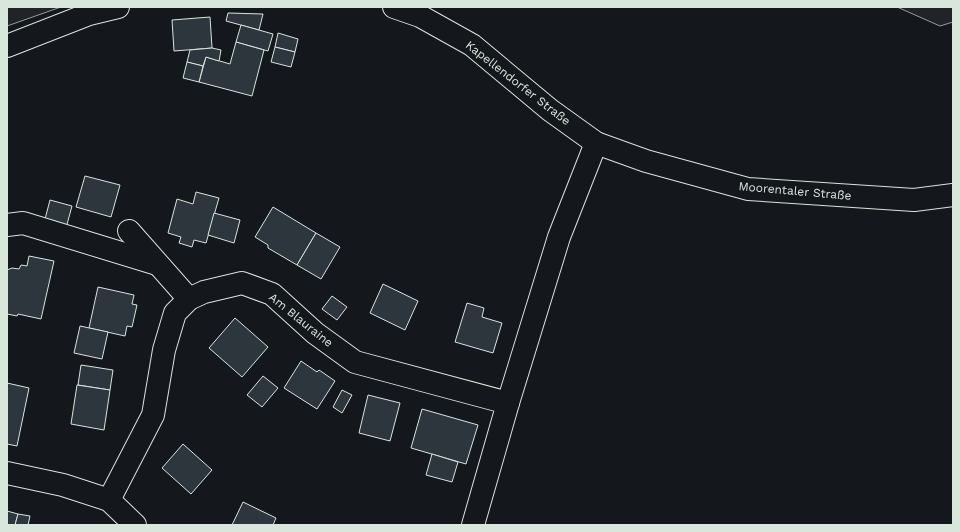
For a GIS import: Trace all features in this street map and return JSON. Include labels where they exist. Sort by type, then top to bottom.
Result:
[{"type":"street","points":[[7,46],[89,14],[118,7]]},
{"type":"street","name":"Kapellendorfer Straße","points":[[394,7],[420,16],[472,45],[550,110],[596,142]]},
{"type":"street","points":[[473,525],[508,403],[559,237],[596,142]]},
{"type":"street","name":"Moorentaler Straße","points":[[596,142],[646,162],[748,189],[914,200],[953,195]]},
{"type":"street","points":[[7,225],[23,223],[157,264]]},
{"type":"street","points":[[129,231],[189,299]]},
{"type":"street","name":"Am Blauraine","points":[[109,500],[153,415],[164,350],[174,313],[189,299],[204,292],[242,283],[272,294],[315,333],[355,362],[508,403]]},
{"type":"street","points":[[7,473],[63,485],[109,500],[135,525]]},
{"type":"shaded area","points":[[7,7],[61,7],[7,26]]},
{"type":"shaded area","points":[[897,7],[953,7],[953,22],[940,26]]},
{"type":"building","points":[[228,13],[263,14],[259,30],[226,21]]},
{"type":"building","points":[[210,17],[212,48],[174,51],[172,20]]},
{"type":"building","points":[[241,25],[273,34],[268,51],[236,42]]},
{"type":"building","points":[[278,33],[298,39],[295,52],[275,47]]},
{"type":"building","points":[[236,42],[264,50],[252,96],[199,82],[206,57],[230,64]]},
{"type":"building","points":[[275,47],[295,52],[291,67],[271,62]]},
{"type":"building","points":[[212,48],[221,50],[219,61],[206,57],[203,66],[187,62],[190,50]]},
{"type":"building","points":[[187,62],[203,66],[199,82],[183,78]]},
{"type":"building","points":[[85,176],[120,185],[111,217],[76,207]]},
{"type":"building","points":[[196,192],[219,198],[206,243],[194,240],[192,247],[179,243],[181,237],[168,233],[177,199],[193,204]]},
{"type":"building","points":[[50,200],[72,206],[66,228],[44,223]]},
{"type":"building","points":[[273,207],[316,233],[297,265],[268,248],[268,245],[255,237]]},
{"type":"building","points":[[214,213],[240,220],[234,243],[208,235]]},
{"type":"building","points":[[316,233],[340,247],[321,279],[297,265]]},
{"type":"building","points":[[29,256],[54,261],[41,319],[18,314],[17,316],[7,314],[7,270],[12,268],[19,269],[21,265],[27,266]]},
{"type":"building","points":[[383,284],[418,301],[405,330],[370,313]]},
{"type":"building","points":[[98,287],[134,295],[132,304],[137,305],[132,327],[127,326],[125,336],[89,328]]},
{"type":"building","points":[[332,296],[347,307],[337,320],[322,309]]},
{"type":"building","points":[[467,303],[484,308],[482,317],[502,323],[493,353],[455,342]]},
{"type":"building","points":[[235,318],[268,347],[242,377],[209,348]]},
{"type":"building","points":[[80,326],[108,332],[102,359],[74,353]]},
{"type":"building","points":[[301,361],[317,372],[319,370],[335,381],[317,409],[284,388]]},
{"type":"building","points":[[81,365],[113,370],[110,390],[78,385]]},
{"type":"building","points":[[263,376],[278,388],[262,407],[247,395]]},
{"type":"building","points":[[7,383],[29,388],[17,446],[7,444]]},
{"type":"building","points":[[77,385],[110,390],[104,430],[71,424]]},
{"type":"building","points":[[342,390],[352,395],[342,413],[333,407]]},
{"type":"building","points":[[368,395],[400,403],[390,441],[359,433]]},
{"type":"building","points":[[422,409],[478,425],[466,464],[411,448]]},
{"type":"building","points":[[183,444],[212,470],[191,494],[162,468]]},
{"type":"building","points":[[432,454],[458,462],[452,482],[426,475]]},
{"type":"building","points":[[243,502],[276,518],[273,525],[232,525]]},
{"type":"building","points":[[7,511],[18,514],[15,525],[7,525]]},
{"type":"building","points":[[18,514],[30,516],[28,525],[15,525]]}]
